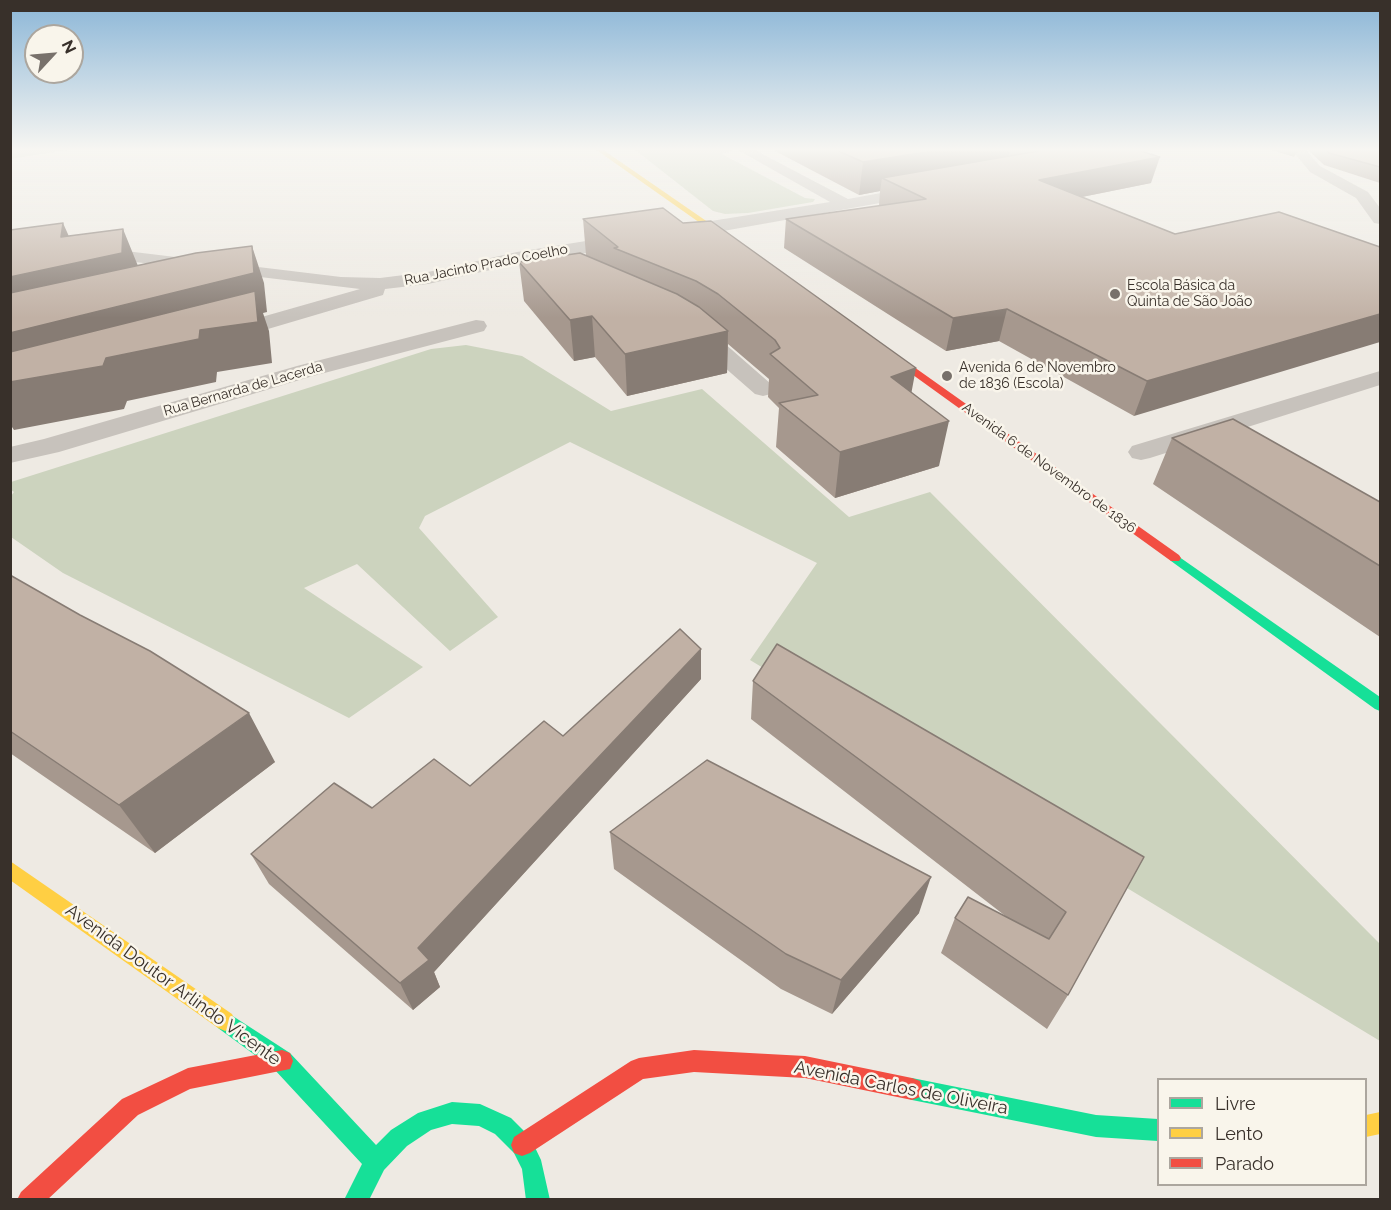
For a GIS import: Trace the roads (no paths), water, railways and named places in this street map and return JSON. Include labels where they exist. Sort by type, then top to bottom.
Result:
[{"type":"street","points":[[679,205],[750,254]]},
{"type":"street","name":"Rua Jacinto Prado Coelho","points":[[10,242],[341,283],[406,281],[518,258],[712,228],[838,205]]},
{"type":"street","points":[[1370,205],[1380,219]]},
{"type":"street","points":[[518,258],[560,271]]},
{"type":"street","points":[[196,286],[253,273]]},
{"type":"street","points":[[204,340],[341,303],[406,281]]},
{"type":"street","points":[[676,322],[708,341],[763,389]]},
{"type":"street","name":"Rua Bernarda de Lacerda","points":[[10,455],[61,443],[305,370],[476,326]]},
{"type":"street","name":"Avenida 6 de Novembro de 1836","points":[[865,336],[1380,705]]},
{"type":"street","points":[[1141,452],[1380,378]]},
{"type":"street","name":"Avenida Doutor Arlindo Vicente","points":[[10,869],[282,1061],[376,1162]]},
{"type":"street","points":[[30,1200],[130,1107],[188,1079],[282,1061]]},
{"type":"street","name":"Avenida Carlos de Oliveira","points":[[522,1145],[639,1069],[694,1061],[805,1067],[1096,1126],[1157,1130]]},
{"type":"street","points":[[356,1200],[376,1162],[399,1138],[426,1121],[452,1113],[480,1114],[503,1126],[522,1145],[533,1168],[538,1200]]},
{"type":"place","name":"Escola Básica da Quinta de São João","points":[[1115,294]]},
{"type":"place","name":"Avenida 6 de Novembro de 1836 (Escola)","points":[[947,376]]}]
